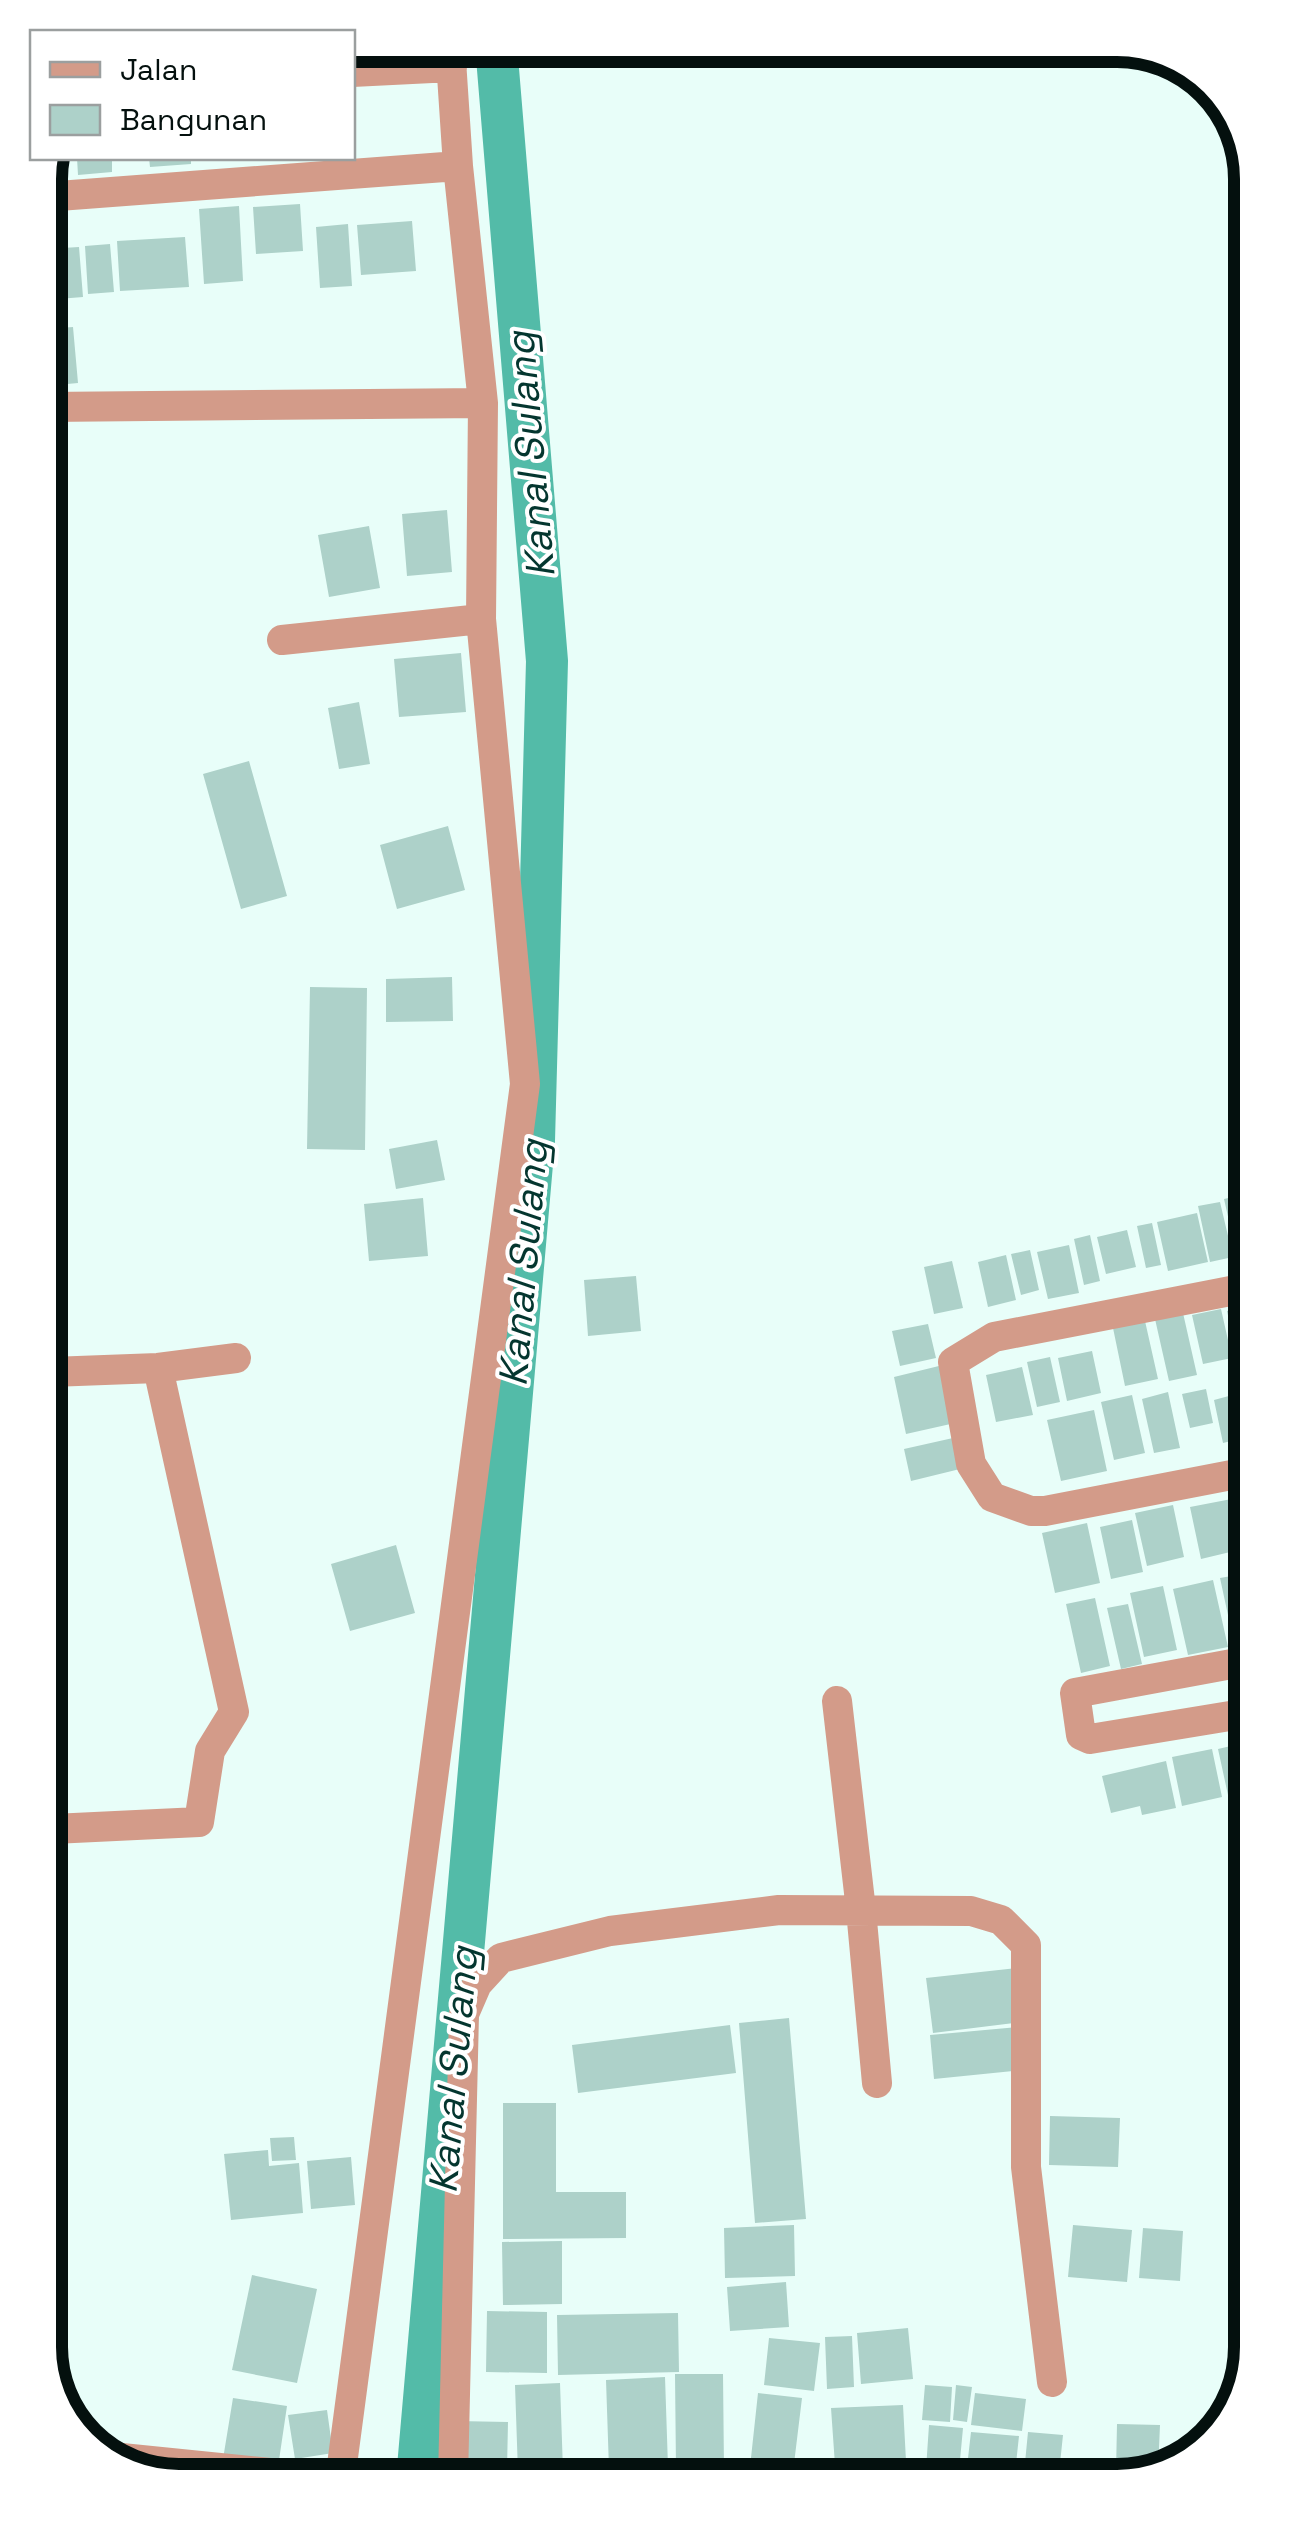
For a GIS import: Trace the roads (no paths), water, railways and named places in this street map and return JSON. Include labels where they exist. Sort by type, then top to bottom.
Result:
[{"type":"street","points":[[355,72],[412,62]]},
{"type":"street","points":[[342,2464],[525,1084],[480,620],[484,402],[458,166],[451,62]]},
{"type":"street","points":[[63,196],[458,166]]},
{"type":"street","points":[[63,407],[484,402]]},
{"type":"street","points":[[282,640],[480,620]]},
{"type":"street","points":[[1234,1290],[994,1336],[953,1362],[971,1464],[992,1498],[1032,1511],[1045,1511],[1234,1475]]},
{"type":"street","points":[[62,1372],[158,1368],[236,1358]]},
{"type":"street","points":[[62,1829],[199,1822],[210,1751],[234,1712],[158,1368]]},
{"type":"street","points":[[1234,1664],[1076,1693],[1082,1736],[1090,1739],[1234,1715]]},
{"type":"street","points":[[837,1700],[876,2084]]},
{"type":"street","points":[[454,2464],[464,2014],[477,1984],[502,1958],[610,1931],[779,1910],[972,1912],[1001,1920],[1026,1945],[1026,2167],[1052,2382]]},
{"type":"street","points":[[148,2461],[181,2464]]},
{"type":"waterway","name":"Kanal Sulang","points":[[418,2464],[534,1141],[547,661],[497,62]]}]
